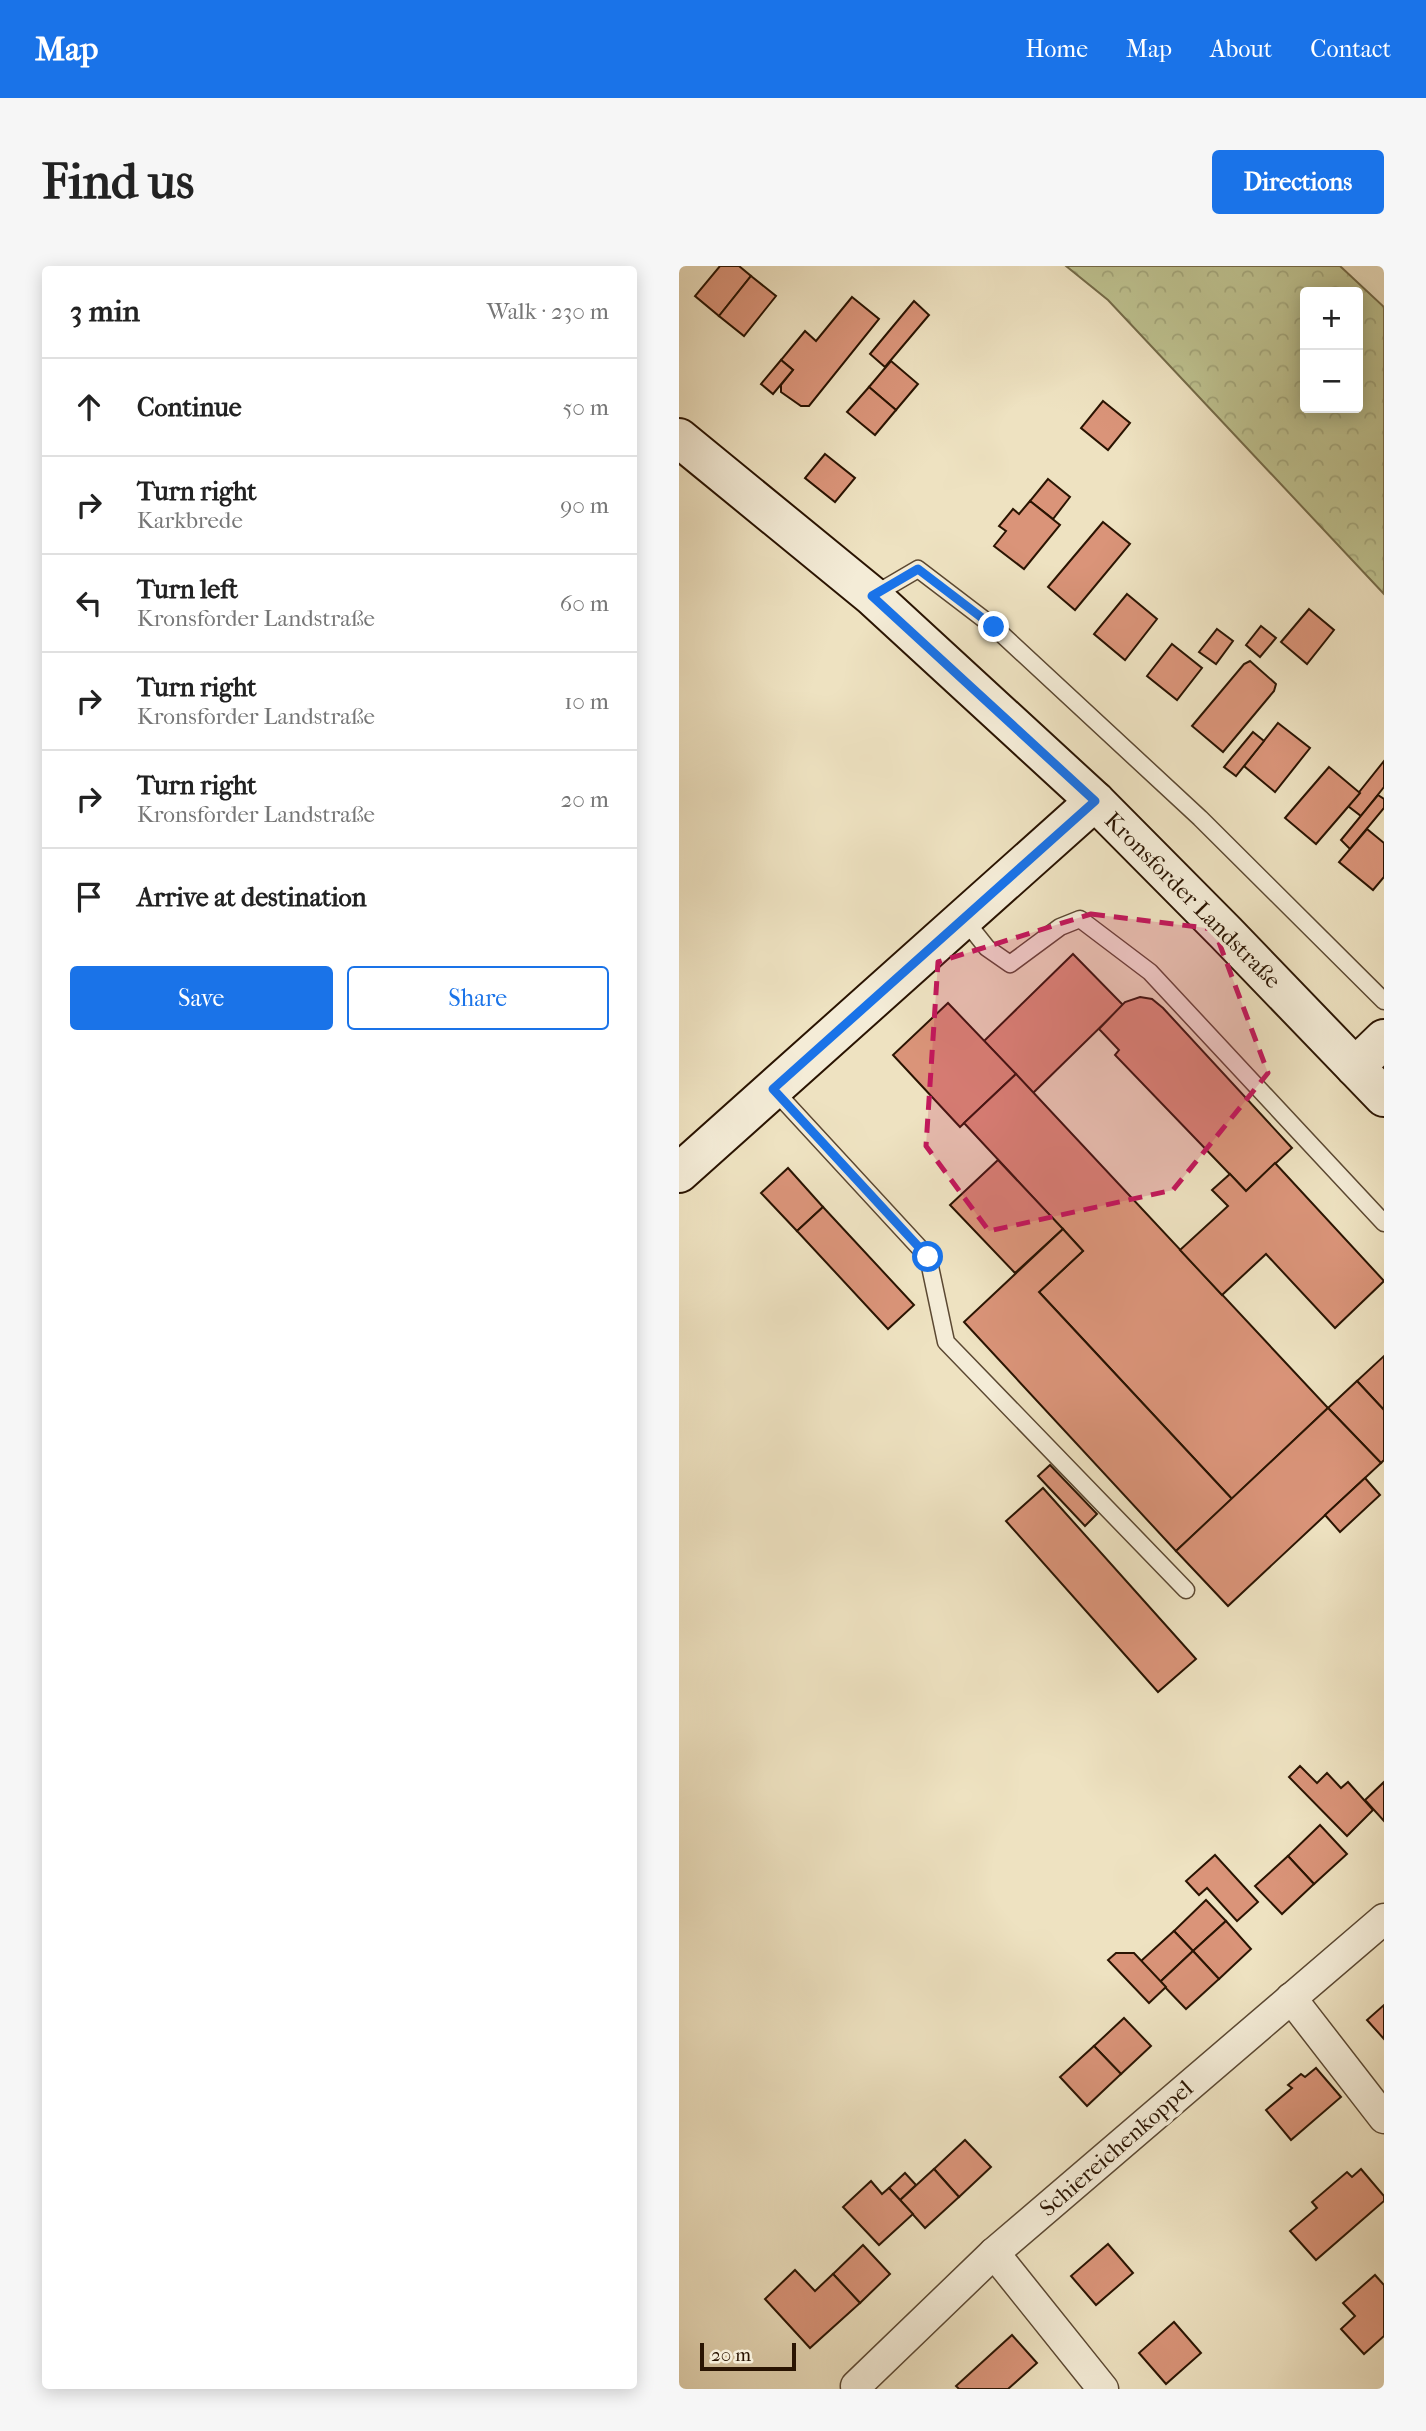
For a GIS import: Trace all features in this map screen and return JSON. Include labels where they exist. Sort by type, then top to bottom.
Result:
[{"type":"main road","name":"Kronsforder Landstraße","points":[[679,438],[872,596],[1095,801],[1384,1097]]},
{"type":"main road","points":[[679,1173],[1095,801]]},
{"type":"main road","points":[[1355,1066],[1384,1039]]},
{"type":"street","name":"Schiereichenkoppel","points":[[856,2386],[994,2253],[1384,1919]]},
{"type":"street","points":[[1291,1998],[1384,2118]]},
{"type":"street","points":[[994,2253],[1103,2389]]},
{"type":"lane","points":[[872,596],[918,569],[994,627],[1200,818],[1384,1001]]},
{"type":"lane","points":[[964,919],[987,948],[1010,964],[1060,927],[1080,919],[1150,972],[1384,1223]]},
{"type":"lane","points":[[773,1089],[928,1257],[946,1342],[1186,1590]]},
{"type":"highlighted area","points":[[1091,914],[1214,929],[1268,1073],[1173,1190],[989,1231],[926,1146],[938,962]]},
{"type":"green space","points":[[1066,266],[1340,266],[1363,287],[1300,287],[1300,413],[1363,413],[1363,287],[1384,307],[1384,594],[1108,300]]},
{"type":"building","points":[[720,266],[739,266],[751,276],[719,316],[695,296]]},
{"type":"building","points":[[751,276],[776,296],[744,336],[719,316]]},
{"type":"building","points":[[852,297],[879,319],[809,406],[801,406],[781,392],[781,385],[793,370],[781,360],[805,331],[816,341]]},
{"type":"building","points":[[914,301],[929,315],[885,367],[870,354]]},
{"type":"building","points":[[781,360],[793,370],[773,394],[761,384]]},
{"type":"building","points":[[891,361],[918,384],[896,410],[869,387]]},
{"type":"building","points":[[869,387],[896,410],[875,435],[847,412]]},
{"type":"building","points":[[1103,401],[1130,423],[1108,450],[1081,428]]},
{"type":"building","points":[[825,454],[855,478],[835,502],[805,478]]},
{"type":"building","points":[[1048,479],[1070,497],[1053,519],[1030,501]]},
{"type":"building","points":[[1030,501],[1060,525],[1024,569],[994,546],[1006,531],[999,526],[1013,509],[1019,514]]},
{"type":"building","points":[[1103,522],[1130,544],[1075,610],[1048,587]]},
{"type":"building","points":[[1127,594],[1157,619],[1125,660],[1094,634]]},
{"type":"building","points":[[1309,609],[1334,630],[1307,664],[1281,642]]},
{"type":"building","points":[[1261,626],[1276,638],[1260,657],[1246,645]]},
{"type":"building","points":[[1217,629],[1233,641],[1216,664],[1199,652]]},
{"type":"building","points":[[1172,644],[1202,668],[1177,700],[1147,676]]},
{"type":"building","points":[[1250,661],[1276,684],[1274,691],[1223,752],[1192,726],[1244,664]]},
{"type":"building","points":[[1278,723],[1310,748],[1275,792],[1244,766]]},
{"type":"building","points":[[1253,732],[1264,741],[1236,776],[1224,767]]},
{"type":"building","points":[[1384,761],[1384,787],[1361,816],[1348,806]]},
{"type":"building","points":[[1329,767],[1360,793],[1316,844],[1285,818]]},
{"type":"building","points":[[1378,795],[1384,799],[1384,808],[1350,849],[1341,840]]},
{"type":"building","points":[[1367,829],[1384,843],[1384,877],[1373,890],[1339,862]]},
{"type":"building","points":[[1073,954],[1123,1005],[1033,1093],[984,1041]]},
{"type":"building","points":[[1140,997],[1152,999],[1163,1008],[1292,1148],[1246,1191],[1115,1055],[1119,1050],[1099,1029],[1125,1002]]},
{"type":"building","points":[[948,1003],[1016,1074],[960,1127],[893,1055]]},
{"type":"building","points":[[1016,1074],[1328,1408],[1232,1499],[1039,1292],[1083,1251],[964,1123]]},
{"type":"building","points":[[998,1160],[1063,1229],[1015,1273],[950,1205]]},
{"type":"building","points":[[1275,1163],[1384,1281],[1335,1328],[1266,1254],[1222,1295],[1180,1250],[1228,1206],[1212,1190],[1230,1174],[1246,1191]]},
{"type":"building","points":[[788,1168],[823,1207],[797,1231],[761,1193]]},
{"type":"building","points":[[823,1207],[914,1305],[888,1329],[797,1231]]},
{"type":"building","points":[[1063,1229],[1083,1251],[1039,1292],[1232,1499],[1176,1551],[964,1322]]},
{"type":"building","points":[[1384,1356],[1384,1410],[1357,1381]]},
{"type":"building","points":[[1357,1381],[1384,1410],[1384,1460],[1381,1463],[1328,1408]]},
{"type":"building","points":[[1328,1408],[1381,1463],[1228,1606],[1176,1551]]},
{"type":"building","points":[[1050,1465],[1097,1514],[1085,1526],[1038,1476]]},
{"type":"building","points":[[1365,1478],[1380,1495],[1340,1532],[1325,1515]]},
{"type":"building","points":[[1043,1488],[1196,1659],[1158,1692],[1006,1521]]},
{"type":"building","points":[[1300,1766],[1317,1783],[1327,1773],[1341,1788],[1348,1782],[1373,1810],[1347,1836],[1289,1777]]},
{"type":"building","points":[[1384,1782],[1384,1821],[1365,1800]]},
{"type":"building","points":[[1320,1825],[1347,1854],[1314,1884],[1288,1856]]},
{"type":"building","points":[[1215,1855],[1258,1902],[1237,1921],[1207,1888],[1199,1895],[1186,1881]]},
{"type":"building","points":[[1288,1856],[1314,1884],[1282,1914],[1255,1886]]},
{"type":"building","points":[[1206,1900],[1226,1921],[1193,1951],[1174,1931]]},
{"type":"building","points":[[1226,1921],[1251,1949],[1219,1979],[1193,1951]]},
{"type":"building","points":[[1174,1931],[1193,1951],[1160,1982],[1141,1961]]},
{"type":"building","points":[[1193,1951],[1219,1979],[1186,2009],[1160,1982]]},
{"type":"building","points":[[1116,1953],[1134,1953],[1166,1987],[1149,2003],[1108,1960]]},
{"type":"building","points":[[1384,2005],[1384,2039],[1367,2020]]},
{"type":"building","points":[[1124,2018],[1151,2046],[1121,2074],[1094,2046]]},
{"type":"building","points":[[1094,2046],[1121,2074],[1087,2106],[1060,2077]]},
{"type":"building","points":[[1316,2068],[1341,2097],[1291,2140],[1266,2110],[1292,2088],[1288,2085],[1301,2074],[1305,2077]]},
{"type":"building","points":[[965,2140],[991,2167],[959,2197],[934,2169]]},
{"type":"building","points":[[934,2169],[959,2197],[925,2228],[900,2200]]},
{"type":"building","points":[[1361,2169],[1384,2196],[1384,2201],[1316,2260],[1290,2231],[1317,2208],[1312,2202],[1347,2172],[1352,2177]]},
{"type":"building","points":[[905,2173],[916,2185],[900,2200],[889,2188]]},
{"type":"building","points":[[871,2181],[882,2194],[889,2188],[913,2214],[879,2245],[843,2207]]},
{"type":"building","points":[[1108,2244],[1133,2273],[1096,2305],[1071,2276]]},
{"type":"building","points":[[863,2245],[890,2274],[860,2303],[833,2274]]},
{"type":"building","points":[[795,2270],[815,2291],[833,2274],[860,2303],[810,2348],[765,2299]]},
{"type":"building","points":[[1375,2275],[1384,2285],[1384,2336],[1364,2354],[1341,2329],[1355,2316],[1343,2303]]},
{"type":"building","points":[[1174,2322],[1201,2353],[1166,2384],[1139,2353]]},
{"type":"building","points":[[1012,2335],[1037,2363],[1008,2389],[959,2389],[956,2386]]},
{"type":"route","points":[[928,1257],[773,1089],[1095,801],[872,596],[918,569],[994,627]]}]
